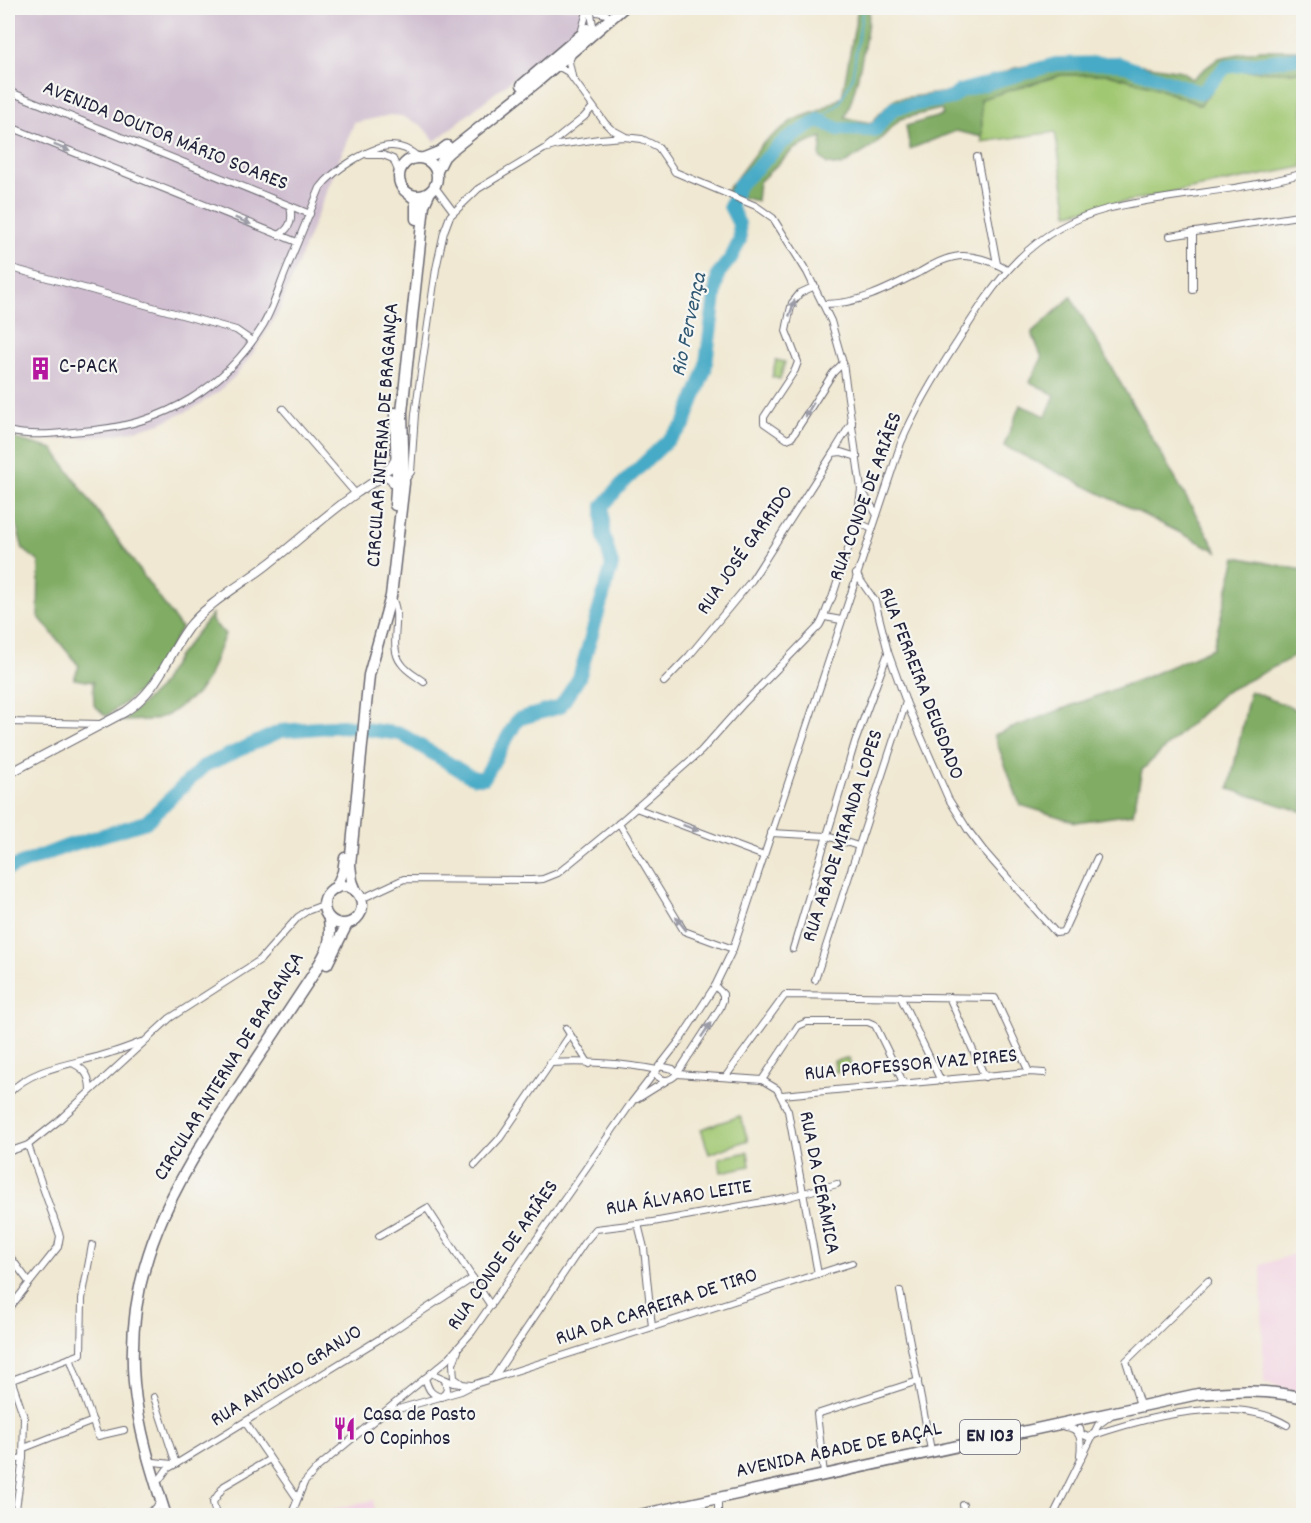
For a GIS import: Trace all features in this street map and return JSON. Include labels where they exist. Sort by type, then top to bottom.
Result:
[{"type":"main road","points":[[437,171],[448,153],[537,82],[623,8]]},
{"type":"main road","points":[[421,158],[430,161],[438,177],[432,190],[423,196],[410,195],[401,186],[399,173],[406,162],[439,152],[609,11]]},
{"type":"main road","points":[[537,82],[550,67],[587,37],[593,25]]},
{"type":"main road","name":"CIRCULAR INTERNA DE BRAGANÇA","points":[[365,690],[391,596],[400,484],[402,412],[424,205],[432,190]]},
{"type":"main road","name":"CIRCULAR INTERNA DE BRAGANÇA","points":[[336,888],[343,872],[356,775],[366,659],[386,592],[400,484],[396,459],[395,411],[417,212],[416,201],[410,195]]},
{"type":"main road","name":"CIRCULAR INTERNA DE BRAGANÇA","points":[[356,775],[350,866],[352,881],[358,895]]},
{"type":"main road","points":[[346,886],[358,895],[362,905],[358,917],[341,925],[329,920],[323,905],[328,893],[346,886]]},
{"type":"main road","name":"CIRCULAR INTERNA DE BRAGANÇA","points":[[165,1515],[145,1449],[134,1384],[135,1319],[146,1261],[165,1209],[187,1166],[325,953],[331,940],[329,920]]},
{"type":"main road","name":"CIRCULAR INTERNA DE BRAGANÇA","points":[[171,1515],[154,1462],[141,1405],[138,1337],[146,1278],[168,1213],[194,1164],[325,968],[347,924]]},
{"type":"main road","name":"AVENIDA ABADE DE BAÇAL","points":[[635,1515],[1198,1394],[1232,1391],[1265,1392],[1304,1398]]},
{"type":"main road","name":"AVENIDA ABADE DE BAÇAL","points":[[1265,1392],[1304,1406]]},
{"type":"street","points":[[590,8],[597,12],[609,11]]},
{"type":"street","points":[[590,8],[593,25]]},
{"type":"street","points":[[579,36],[590,8]]},
{"type":"street","points":[[572,76],[569,62],[573,52]]},
{"type":"street","points":[[553,68],[565,69],[611,129],[624,137]]},
{"type":"street","name":"AVENIDA DOUTOR MÁRIO SOARES","points":[[8,91],[309,214]]},
{"type":"street","points":[[8,774],[125,712],[147,694],[189,627],[216,601],[267,566],[340,504],[370,484],[385,476],[400,484],[411,472],[415,414],[438,260],[446,224],[453,211],[478,189],[544,149],[574,126],[592,107]]},
{"type":"street","points":[[8,126],[297,242]]},
{"type":"street","points":[[358,895],[410,878],[532,880],[558,873],[701,751],[825,617],[857,522],[861,489],[843,363],[837,337],[815,286],[773,218],[746,202],[675,172],[658,147],[650,142],[624,137],[573,142],[544,149]]},
{"type":"street","points":[[8,431],[28,435],[113,428],[170,411],[195,397],[221,378],[263,326],[325,181],[332,174],[380,148],[393,146],[412,152],[421,158]]},
{"type":"street","points":[[364,155],[383,155],[393,159],[399,173]]},
{"type":"street","points":[[977,157],[997,264]]},
{"type":"street","points":[[1302,173],[1304,186]]},
{"type":"street","name":"RUA CONDE DE ARIÃES","points":[[291,1515],[304,1483],[316,1467],[460,1347],[715,987],[733,949],[846,603],[910,420],[980,306],[1007,270],[1041,239],[1078,218],[1125,205],[1235,188],[1302,173]]},
{"type":"street","points":[[432,190],[453,211]]},
{"type":"street","points":[[279,235],[289,227],[292,220],[290,206]]},
{"type":"street","points":[[1170,236],[1304,215]]},
{"type":"street","points":[[1193,232],[1193,290]]},
{"type":"street","points":[[824,304],[853,301],[876,295],[952,257],[971,257],[997,264],[1007,270]]},
{"type":"street","points":[[8,267],[236,330],[252,341]]},
{"type":"street","points":[[815,286],[800,293],[792,303],[786,331],[798,366],[764,417],[764,423],[787,439],[792,437],[833,373],[843,363]]},
{"type":"street","points":[[283,409],[356,494]]},
{"type":"street","name":"RUA JOSÉ GARRIDO","points":[[664,682],[689,656],[752,580],[852,421]]},
{"type":"street","points":[[833,453],[842,452],[857,457]]},
{"type":"street","points":[[370,484],[376,476],[393,465],[396,459]]},
{"type":"street","points":[[861,489],[877,515]]},
{"type":"street","points":[[857,522],[872,529]]},
{"type":"street","name":"RUA FERREIRA DEUSDADO","points":[[856,574],[875,602],[888,652],[906,702],[943,788],[968,830],[1056,933],[1062,932],[1097,858]]},
{"type":"street","points":[[391,596],[396,606],[398,659],[402,665],[424,682]]},
{"type":"street","points":[[832,598],[846,603]]},
{"type":"street","points":[[825,617],[841,620]]},
{"type":"street","points":[[793,949],[855,742],[888,652]]},
{"type":"street","name":"RUA ABADE MIRANDA LOPES","points":[[815,980],[906,702]]},
{"type":"street","points":[[8,722],[101,724]]},
{"type":"street","points":[[636,808],[764,856]]},
{"type":"street","points":[[619,823],[684,931],[733,949]]},
{"type":"street","points":[[771,832],[827,836],[858,846]]},
{"type":"street","points":[[8,1152],[28,1145],[57,1122],[170,1018],[260,960],[298,917],[323,905]]},
{"type":"street","points":[[632,1102],[666,1081],[675,1071],[720,1008],[723,994],[715,987]]},
{"type":"street","points":[[726,1076],[785,995],[995,998],[1029,1072]]},
{"type":"street","points":[[900,996],[941,1081]]},
{"type":"street","points":[[949,997],[985,1077]]},
{"type":"street","points":[[550,1063],[638,1066],[657,1070],[762,1080],[798,1026],[807,1022],[868,1022],[875,1025],[904,1084]]},
{"type":"street","points":[[566,1028],[589,1064]]},
{"type":"street","points":[[475,1165],[495,1143],[570,1035]]},
{"type":"street","points":[[8,1094],[30,1077],[110,1053],[144,1040]]},
{"type":"street","points":[[667,1056],[675,1071]]},
{"type":"street","points":[[74,1064],[83,1068],[88,1075],[90,1091]]},
{"type":"street","points":[[657,1070],[662,1080],[666,1081]]},
{"type":"street","name":"RUA PROFESSOR VAZ PIRES","points":[[782,1095],[1029,1072],[1044,1073]]},
{"type":"street","name":"RUA DA CERÂMICA","points":[[762,1080],[777,1089],[788,1111],[818,1274]]},
{"type":"street","points":[[8,1310],[58,1247],[60,1236],[28,1145]]},
{"type":"street","name":"RUA ÁLVARO LEITE","points":[[493,1378],[592,1232],[603,1227],[639,1224],[804,1194],[837,1184]]},
{"type":"street","points":[[379,1236],[427,1208],[491,1306]]},
{"type":"street","points":[[639,1224],[644,1248],[652,1327]]},
{"type":"street","points":[[12,1380],[81,1354],[82,1299],[92,1245]]},
{"type":"street","points":[[8,1254],[29,1282]]},
{"type":"street","name":"RUA DA CARREIRA DE TIRO","points":[[378,1415],[441,1397],[493,1378],[852,1263]]},
{"type":"street","name":"RUA ANTÓNIO GRANJO","points":[[160,1479],[167,1469],[386,1335],[474,1278]]},
{"type":"street","points":[[1140,1405],[1126,1361],[1208,1281]]},
{"type":"street","points":[[900,1290],[931,1450]]},
{"type":"street","points":[[460,1347],[452,1369],[454,1378],[462,1384]]},
{"type":"street","points":[[70,1358],[98,1436],[124,1430]]},
{"type":"street","points":[[8,1370],[24,1417],[24,1448],[15,1515]]},
{"type":"street","points":[[445,1380],[447,1389],[441,1397],[429,1391],[428,1375],[445,1380],[453,1383],[472,1385]]},
{"type":"street","points":[[824,1474],[817,1414],[918,1381]]},
{"type":"street","points":[[154,1397],[176,1464],[166,1465],[154,1462]]},
{"type":"street","points":[[1053,1515],[1094,1433],[1104,1419],[1120,1409]]},
{"type":"street","points":[[1080,1429],[1083,1436],[1088,1437],[1094,1433],[1212,1409],[1245,1410],[1275,1418],[1287,1425]]},
{"type":"street","points":[[1079,1460],[1080,1429],[1086,1417],[1093,1423],[1094,1433]]},
{"type":"street","points":[[24,1448],[93,1421]]},
{"type":"street","points":[[245,1422],[297,1498]]},
{"type":"street","points":[[1049,1425],[1069,1427],[1075,1430],[1081,1440]]},
{"type":"street","points":[[8,1461],[23,1458]]},
{"type":"street","points":[[216,1515],[213,1502],[224,1486],[270,1459]]},
{"type":"street","points":[[718,1497],[718,1515]]},
{"type":"street","points":[[148,1515],[158,1505],[161,1498]]},
{"type":"street","points":[[696,1502],[700,1515]]},
{"type":"street","points":[[963,1505],[965,1515]]},
{"type":"street","points":[[90,1515],[99,1511],[119,1515]]},
{"type":"street","points":[[148,1515],[159,1513],[165,1515]]},
{"type":"shaded area","points":[[8,8],[601,8],[435,141],[421,125],[401,116],[390,115],[354,123],[278,313],[251,356],[219,391],[194,408],[161,423],[105,436],[47,440],[26,439],[8,434]]},
{"type":"shaded area","points":[[1303,1251],[1303,1393],[1264,1383],[1261,1265]]},
{"type":"shaded area","points":[[373,1500],[376,1515],[308,1515]]},
{"type":"green space","points":[[858,8],[870,8],[858,77],[845,118],[871,123],[894,99],[949,92],[1015,68],[1066,58],[1111,60],[1182,71],[1191,79],[1219,58],[1260,50],[1303,50],[1303,72],[1231,71],[1224,76],[1200,105],[1154,87],[1109,74],[1061,75],[981,99],[982,137],[956,131],[910,149],[906,126],[943,115],[941,109],[900,119],[874,146],[841,166],[827,164],[820,157],[822,137],[794,149],[759,182],[757,201],[725,193],[762,144],[793,120],[821,110],[842,97]]},
{"type":"green space","points":[[1231,71],[1303,72],[1303,167],[1068,213],[1055,132],[982,142],[981,99],[1061,75],[1109,74],[1154,87],[1200,105],[1224,76]]},
{"type":"green space","points":[[1071,297],[1217,551],[1004,446],[1020,405],[1046,416],[1055,395],[1030,382],[1042,358],[1032,333]]},
{"type":"green space","points":[[776,360],[785,362],[780,379],[772,377]]},
{"type":"green space","points":[[8,437],[53,449],[181,628],[166,657],[151,678],[133,696],[106,716],[94,705],[93,682],[74,679],[79,666],[38,616],[39,562],[23,549],[8,494]]},
{"type":"green space","points":[[1236,557],[1303,570],[1303,646],[1290,659],[1223,693],[1142,770],[1133,814],[1076,822],[1020,805],[994,735],[1149,676],[1213,648]]},
{"type":"green space","points":[[212,614],[212,621],[225,634],[208,678],[198,693],[168,715],[151,720],[123,721],[159,688],[177,658]]},
{"type":"green space","points":[[1250,691],[1303,712],[1303,812],[1229,789]]},
{"type":"green space","points":[[849,1058],[851,1069],[836,1072],[834,1061]]},
{"type":"green space","points":[[740,1116],[748,1140],[709,1154],[701,1129]]},
{"type":"green space","points":[[748,1152],[750,1166],[721,1172],[719,1158]]},
{"type":"waterway","points":[[819,120],[839,104],[852,79],[863,8]]},
{"type":"waterway","name":"Rio Fervença","points":[[8,869],[67,846],[146,822],[204,766],[281,731],[342,726],[401,734],[468,775],[484,778],[518,719],[560,707],[579,678],[612,565],[603,533],[603,506],[619,487],[684,425],[705,370],[718,274],[731,258],[740,240],[739,224],[730,206],[739,185],[783,142],[819,120],[838,129],[875,130],[894,108],[952,98],[960,91],[1056,64],[1117,63],[1201,93],[1226,67],[1304,58]]},
{"type":"place","name":"C-PACK","points":[[41,368]]},
{"type":"place","name":"Casa de Pasto O Copinhos","points":[[345,1428]]}]
